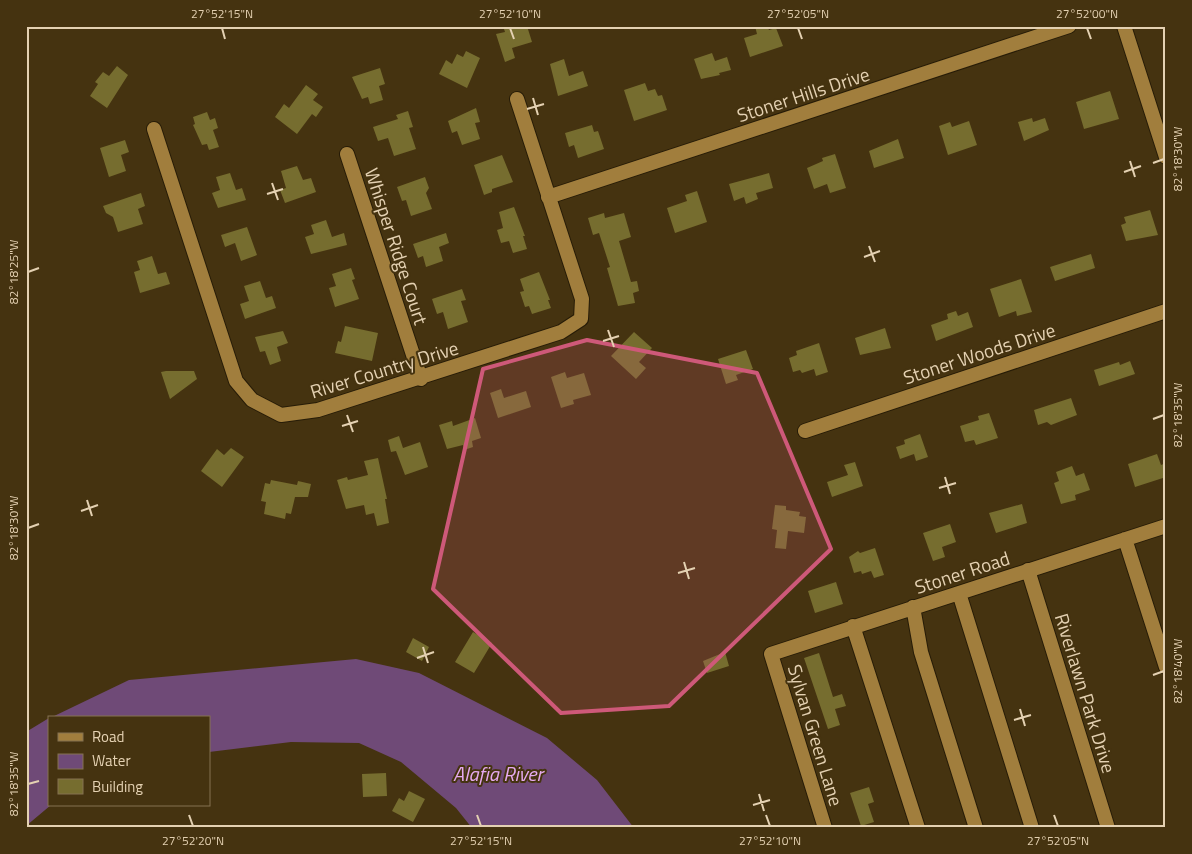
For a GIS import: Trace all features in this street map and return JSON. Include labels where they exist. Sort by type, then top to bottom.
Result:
[{"type":"street","name":"Stoner Hills Drive","points":[[548,197],[1069,26]]},
{"type":"street","points":[[1124,26],[1166,157]]},
{"type":"street","name":"River Country Drive","points":[[154,129],[236,381],[252,400],[281,415],[318,410],[421,379],[561,332],[581,319],[582,299],[517,99]]},
{"type":"street","name":"Whisper Ridge Court","points":[[347,154],[421,379]]},
{"type":"street","name":"Stoner Woods Drive","points":[[805,431],[1166,310]]},
{"type":"street","name":"Stoner Road","points":[[771,654],[1166,526]]},
{"type":"street","points":[[1125,539],[1166,667]]},
{"type":"street","name":"Riverlawn Park Drive","points":[[1028,570],[1108,828]]},
{"type":"street","points":[[959,592],[1032,828]]},
{"type":"street","points":[[913,607],[921,652],[976,828]]},
{"type":"street","points":[[853,626],[918,828]]},
{"type":"street","name":"Sylvan Green Lane","points":[[771,654],[825,828]]},
{"type":"highlighted area","points":[[587,340],[757,373],[831,549],[669,706],[561,713],[433,589],[483,369]]},
{"type":"water","name":"Alafia River","points":[[356,659],[419,673],[547,738],[597,780],[634,828],[472,828],[456,808],[401,762],[359,743],[291,742],[210,752],[210,716],[54,716],[129,680]]},
{"type":"water","points":[[48,719],[48,806],[50,806],[26,826],[26,732]]},
{"type":"building","points":[[503,26],[527,26],[532,42],[512,48],[515,58],[505,62],[496,34],[505,32]]},
{"type":"building","points":[[755,26],[767,26],[769,30],[776,28],[783,46],[750,57],[744,38],[757,34]]},
{"type":"building","points":[[466,51],[480,58],[467,88],[439,74],[446,60],[452,64],[457,54],[463,57]]},
{"type":"building","points":[[712,53],[715,61],[727,57],[731,70],[719,73],[720,75],[701,79],[694,59]]},
{"type":"building","points":[[564,59],[569,76],[583,71],[588,86],[558,96],[550,64]]},
{"type":"building","points":[[117,66],[128,75],[107,108],[90,96],[98,84],[95,82],[103,72],[109,76]]},
{"type":"building","points":[[380,68],[385,84],[379,86],[383,100],[370,104],[368,97],[362,99],[352,77]]},
{"type":"building","points":[[645,83],[648,91],[655,89],[658,96],[662,95],[667,110],[634,121],[624,90]]},
{"type":"building","points":[[306,85],[318,94],[313,100],[323,107],[316,117],[312,114],[297,134],[275,117],[284,104],[289,108]]},
{"type":"building","points":[[1110,91],[1119,119],[1084,129],[1076,102]]},
{"type":"building","points":[[476,108],[480,122],[475,123],[480,139],[462,145],[457,131],[452,133],[448,121]]},
{"type":"building","points":[[408,111],[413,127],[409,128],[416,149],[394,156],[388,138],[378,141],[373,127],[398,119],[396,115]]},
{"type":"building","points":[[207,112],[210,120],[215,118],[218,128],[213,130],[219,147],[209,150],[207,144],[202,145],[193,125],[195,124],[193,117]]},
{"type":"building","points":[[1032,118],[1033,122],[1045,118],[1049,130],[1024,141],[1018,122]]},
{"type":"building","points":[[969,121],[977,145],[948,155],[939,126],[950,122],[952,127]]},
{"type":"building","points":[[592,125],[594,132],[598,131],[604,149],[578,158],[574,145],[569,147],[565,133]]},
{"type":"building","points":[[898,139],[904,158],[874,168],[869,151]]},
{"type":"building","points":[[125,140],[129,152],[121,155],[126,171],[109,177],[100,148]]},
{"type":"building","points":[[835,154],[846,188],[830,193],[827,184],[814,189],[807,168],[823,161],[822,158]]},
{"type":"building","points":[[502,155],[513,182],[492,189],[492,192],[484,195],[474,165]]},
{"type":"building","points":[[297,166],[303,180],[311,178],[316,192],[285,203],[280,190],[286,188],[281,171]]},
{"type":"building","points":[[230,173],[236,190],[242,188],[246,200],[218,208],[212,193],[220,190],[216,177]]},
{"type":"building","points":[[769,173],[773,188],[756,193],[758,199],[746,204],[744,197],[734,201],[729,184]]},
{"type":"building","points":[[425,177],[429,188],[426,193],[432,209],[411,216],[406,200],[402,201],[397,187]]},
{"type":"building","points":[[697,191],[707,222],[675,233],[667,208],[687,201],[685,195]]},
{"type":"building","points":[[141,193],[145,206],[138,209],[143,224],[118,232],[113,217],[106,213],[103,206]]},
{"type":"building","points":[[514,207],[525,236],[523,236],[527,249],[513,253],[509,241],[501,243],[497,230],[503,228],[499,212]]},
{"type":"building","points":[[1150,210],[1158,235],[1126,241],[1121,225],[1126,223],[1124,217]]},
{"type":"building","points":[[604,213],[605,218],[624,213],[631,237],[619,241],[631,282],[637,281],[639,291],[633,293],[635,303],[618,306],[607,268],[610,267],[599,233],[593,235],[588,218]]},
{"type":"building","points":[[326,220],[332,237],[344,233],[347,245],[311,254],[305,237],[314,234],[311,225]]},
{"type":"building","points":[[247,227],[257,255],[241,261],[235,243],[225,247],[221,235]]},
{"type":"building","points":[[446,233],[449,243],[439,247],[443,261],[426,267],[423,256],[418,258],[413,244]]},
{"type":"building","points":[[1091,254],[1095,268],[1055,281],[1050,267]]},
{"type":"building","points":[[152,256],[158,274],[166,272],[170,284],[140,293],[134,272],[140,270],[137,261]]},
{"type":"building","points":[[351,268],[355,279],[352,280],[359,299],[335,307],[329,288],[336,286],[332,274]]},
{"type":"building","points":[[539,272],[550,300],[548,300],[551,308],[532,314],[529,306],[525,307],[520,292],[524,291],[520,279]]},
{"type":"building","points":[[1021,279],[1032,312],[1017,316],[1016,311],[999,317],[990,289]]},
{"type":"building","points":[[260,281],[266,298],[272,296],[276,308],[245,319],[240,304],[249,301],[244,286]]},
{"type":"building","points":[[462,289],[466,300],[461,301],[468,322],[448,329],[443,312],[437,314],[432,299]]},
{"type":"building","points":[[956,311],[958,316],[968,312],[973,327],[936,341],[931,325],[948,319],[947,314]]},
{"type":"building","points":[[345,326],[378,333],[372,361],[335,353],[338,341],[341,342]]},
{"type":"building","points":[[885,328],[891,348],[860,355],[855,338]]},
{"type":"building","points":[[283,331],[288,343],[277,347],[281,361],[270,365],[265,351],[260,352],[255,337]]},
{"type":"building","points":[[634,332],[652,348],[639,362],[646,368],[636,379],[611,356]]},
{"type":"building","points":[[819,343],[828,372],[816,376],[814,369],[802,373],[800,370],[793,372],[789,358],[797,355],[796,351]]},
{"type":"building","points":[[746,350],[753,369],[736,375],[738,380],[726,384],[718,359]]},
{"type":"building","points":[[1130,361],[1135,374],[1099,386],[1094,370],[1119,362],[1120,365]]},
{"type":"building","points":[[194,371],[197,379],[170,399],[161,372]]},
{"type":"building","points":[[565,372],[567,378],[584,373],[591,395],[573,400],[574,404],[561,408],[551,377]]},
{"type":"building","points":[[501,389],[504,398],[526,391],[531,407],[498,418],[490,393]]},
{"type":"building","points":[[1071,398],[1077,415],[1051,425],[1047,422],[1038,425],[1034,410]]},
{"type":"building","points":[[989,413],[998,438],[976,445],[974,440],[965,442],[960,426],[979,420],[978,416]]},
{"type":"building","points":[[475,418],[481,438],[472,441],[473,447],[464,450],[463,445],[447,449],[439,425],[452,421],[453,426]]},
{"type":"building","points":[[920,434],[928,457],[916,461],[914,454],[900,459],[896,447],[905,444],[904,440]]},
{"type":"building","points":[[399,436],[403,448],[420,442],[428,467],[405,475],[396,451],[391,452],[388,440]]},
{"type":"building","points":[[231,448],[244,457],[222,487],[201,471],[217,449],[224,455]]},
{"type":"building","points":[[1157,454],[1161,465],[1166,463],[1166,477],[1135,487],[1128,464]]},
{"type":"building","points":[[378,458],[387,499],[385,499],[389,523],[377,526],[374,513],[366,515],[364,505],[346,509],[337,480],[347,477],[348,480],[368,475],[364,461]]},
{"type":"building","points":[[855,462],[863,486],[832,497],[827,482],[848,475],[844,465]]},
{"type":"building","points":[[1072,466],[1076,476],[1084,473],[1090,490],[1075,495],[1076,500],[1061,504],[1054,483],[1059,481],[1056,472]]},
{"type":"building","points":[[271,480],[297,485],[298,481],[311,484],[308,497],[295,497],[291,514],[286,513],[285,519],[264,514],[266,502],[261,501],[265,483],[270,484]]},
{"type":"building","points":[[1022,504],[1027,523],[996,533],[989,513]]},
{"type":"building","points":[[775,505],[786,506],[786,510],[800,512],[799,516],[806,517],[804,533],[788,531],[786,549],[775,548],[777,530],[772,529]]},
{"type":"building","points":[[950,524],[956,542],[942,547],[945,557],[933,561],[923,533]]},
{"type":"building","points":[[875,548],[884,575],[874,578],[871,571],[862,574],[861,571],[854,573],[849,557],[858,551],[860,553]]},
{"type":"building","points":[[836,582],[843,604],[815,613],[808,591]]},
{"type":"building","points":[[473,632],[492,643],[474,673],[455,662]]},
{"type":"building","points":[[413,638],[429,647],[422,661],[406,652]]},
{"type":"building","points":[[725,652],[729,666],[707,673],[703,661]]},
{"type":"building","points":[[819,653],[833,697],[842,694],[846,706],[835,709],[840,725],[828,729],[804,658]]},
{"type":"building","points":[[386,773],[387,796],[363,797],[362,774]]},
{"type":"building","points":[[869,787],[874,802],[868,804],[874,822],[861,826],[850,793]]},
{"type":"building","points":[[409,791],[425,799],[413,822],[392,811],[399,798],[404,801]]}]
